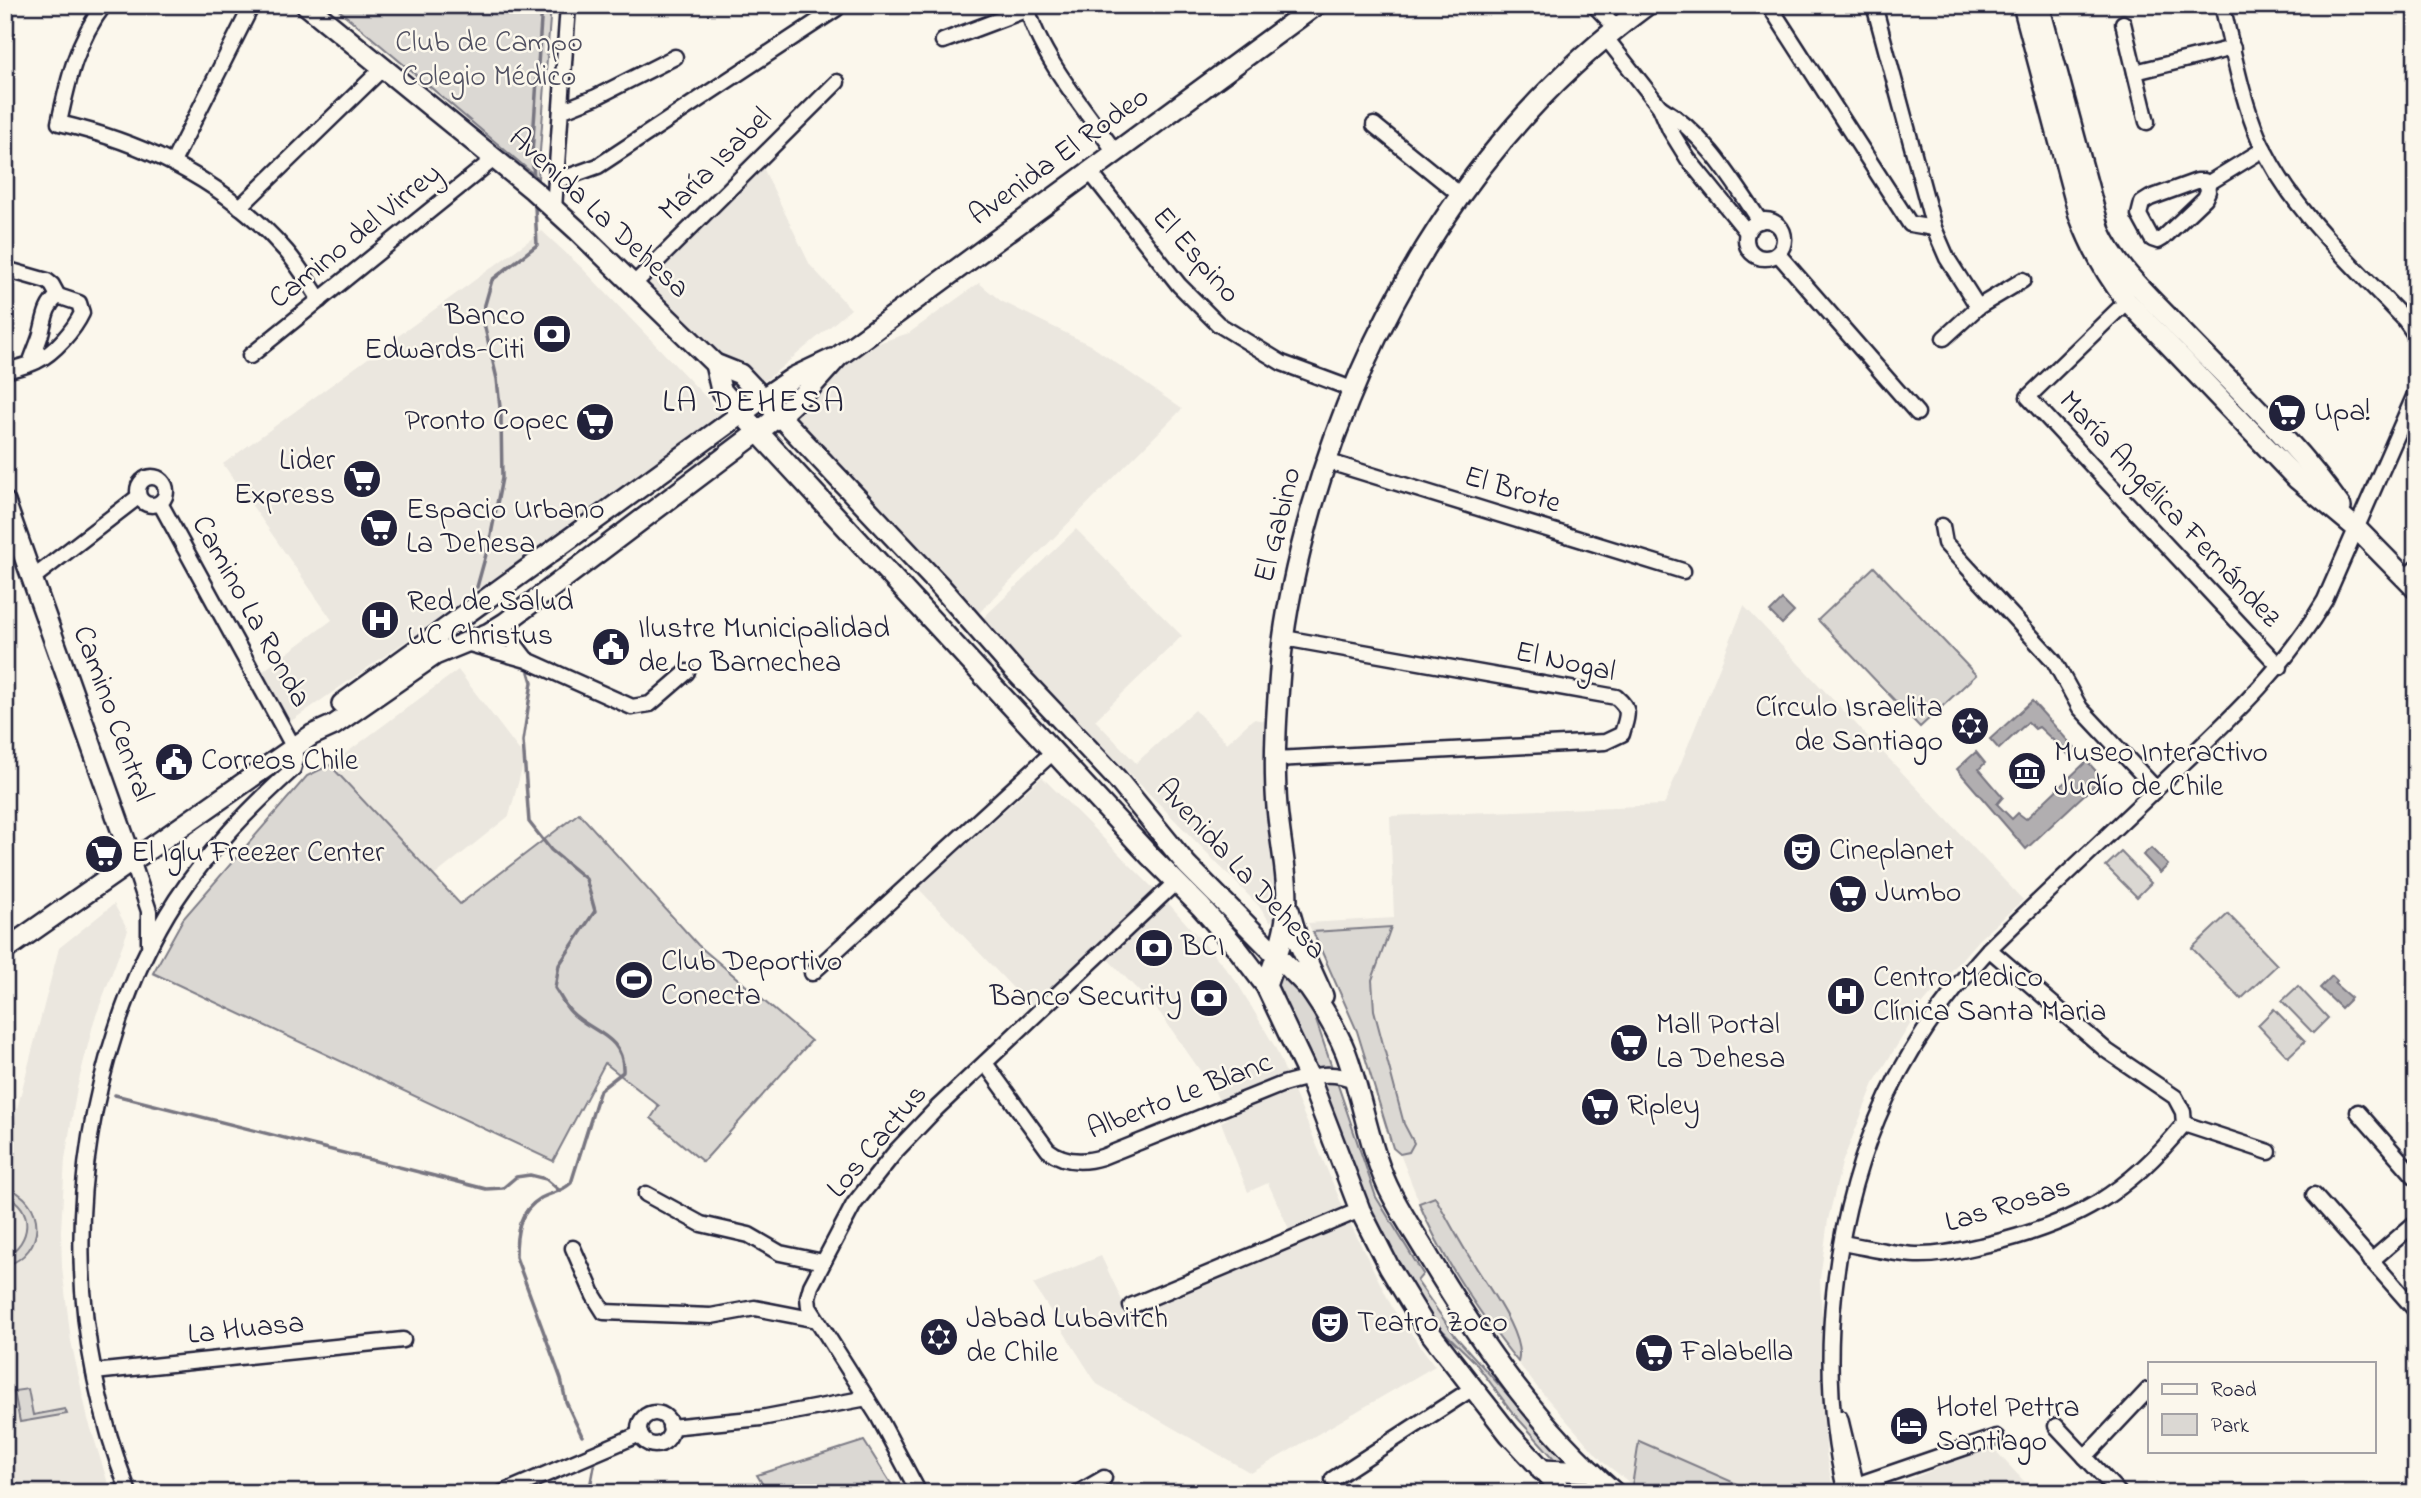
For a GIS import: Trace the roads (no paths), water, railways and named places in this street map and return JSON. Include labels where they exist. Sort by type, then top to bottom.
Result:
[{"type":"main road","name":"Avenida La Dehesa","points":[[306,5],[554,209],[715,364],[740,374],[1117,779],[1187,865],[1309,988],[1341,1042],[1388,1187],[1440,1276],[1475,1332],[1512,1382],[1556,1434],[1615,1493]]},
{"type":"main road","name":"Avenida El Rodeo","points":[[312,735],[333,710],[763,398],[794,377],[839,356],[1316,5]]},
{"type":"main road","name":"El Gabino","points":[[1266,986],[1286,919],[1287,902],[1275,760],[1284,638],[1298,557],[1325,461],[1352,389],[1384,319],[1459,194],[1555,85],[1647,5]]},
{"type":"main road","points":[[2022,5],[2079,215],[2099,261],[2127,301],[2297,479],[2412,578]]},
{"type":"main road","points":[[2039,5],[2100,231],[2108,249],[2172,322],[2316,471],[2356,528]]},
{"type":"main road","name":"Avenida El Rodeo","points":[[5,950],[312,735],[334,725],[435,655],[505,623],[779,416],[812,386],[839,356]]},
{"type":"main road","name":"Avenida La Dehesa","points":[[715,364],[721,390],[742,414],[1202,907],[1266,986],[1309,1077],[1360,1210],[1406,1297],[1472,1388],[1541,1470],[1564,1493]]},
{"type":"main road","points":[[641,487],[653,489],[658,495],[651,513]]},
{"type":"main road","name":"Camino Central","points":[[5,502],[132,860]]},
{"type":"main road","name":"El Gabino","points":[[1287,902],[1298,941],[1341,1042]]},
{"type":"main road","points":[[1541,1470],[1592,1472]]},
{"type":"street","points":[[104,5],[89,27],[74,60],[60,123],[110,136],[173,162],[240,207],[288,253],[320,300]]},
{"type":"street","points":[[173,162],[252,5]]},
{"type":"street","points":[[554,209],[568,5]]},
{"type":"street","points":[[556,181],[598,166],[836,9],[836,5]]},
{"type":"street","points":[[1594,5],[1660,107],[1688,159],[1747,232]]},
{"type":"street","points":[[1769,5],[1910,224],[1934,228]]},
{"type":"street","points":[[1874,5],[1934,228],[1947,258],[1978,307]]},
{"type":"street","points":[[2222,5],[2253,122],[2264,149],[2296,202],[2410,320],[2416,336]]},
{"type":"street","points":[[943,41],[1027,7],[1039,38],[1068,86],[1115,153]]},
{"type":"street","points":[[2123,23],[2147,122]]},
{"type":"street","points":[[2135,72],[2233,48]]},
{"type":"street","points":[[561,111],[596,97],[675,57]]},
{"type":"street","points":[[240,207],[384,67]]},
{"type":"street","name":"María Isabel","points":[[633,285],[837,82]]},
{"type":"street","points":[[1660,107],[1702,139],[1760,221]]},
{"type":"street","points":[[1374,125],[1459,194]]},
{"type":"street","points":[[2207,184],[2264,149]]},
{"type":"street","name":"Camino del Virrey","points":[[250,356],[495,158]]},
{"type":"street","name":"El Espino","points":[[1090,172],[1179,285],[1218,324],[1268,357],[1352,389]]},
{"type":"street","points":[[2197,181],[2207,184],[2205,198],[2161,240],[2152,239],[2139,215],[2142,203],[2197,181]]},
{"type":"street","points":[[1760,221],[1777,224],[1783,233],[1784,244],[1778,254],[1766,259],[1754,255],[1746,245],[1747,232],[1760,221]]},
{"type":"street","points":[[1778,254],[1917,413]]},
{"type":"street","points":[[5,269],[47,281],[58,296],[79,303],[82,313],[78,323],[65,339],[40,360],[5,371]]},
{"type":"street","points":[[1944,338],[1978,307],[2023,280]]},
{"type":"street","points":[[30,364],[46,311],[58,296]]},
{"type":"street","name":"María Angélica Fernández","points":[[2127,301],[2028,397],[2280,667]]},
{"type":"street","points":[[1996,1437],[1853,1490],[1835,1438],[1831,1369],[1834,1305],[1842,1243],[1864,1155],[1891,1089],[1931,1019],[1989,949],[2280,667],[2312,623],[2325,600],[2416,392]]},
{"type":"street","points":[[2401,425],[2416,431]]},
{"type":"street","name":"El Brote","points":[[1325,461],[1683,571]]},
{"type":"street","name":"Camino La Ronda","points":[[152,476],[163,481],[166,492],[160,503],[144,503],[138,497],[141,481],[152,476]]},
{"type":"street","name":"Camino La Ronda","points":[[33,578],[138,497]]},
{"type":"street","name":"Camino La Ronda","points":[[160,503],[294,748]]},
{"type":"street","points":[[1942,526],[1945,543],[2054,661],[2080,708],[2156,789]]},
{"type":"street","points":[[505,623],[510,638],[527,660]]},
{"type":"street","name":"El Nogal","points":[[1275,760],[1605,742],[1622,734],[1628,715],[1624,704],[1615,697],[1284,638]]},
{"type":"street","points":[[466,643],[527,660],[626,705],[638,707],[654,701],[687,672]]},
{"type":"street","points":[[129,1493],[103,1415],[84,1308],[80,1266],[80,1221],[86,1157],[97,1096],[130,991],[149,947],[176,900],[226,834],[247,810],[293,769],[296,760],[294,748]]},
{"type":"street","points":[[812,973],[1054,751]]},
{"type":"street","name":"Camino Central","points":[[132,860],[146,900],[150,922],[149,947]]},
{"type":"street","name":"Los Cactus","points":[[919,1493],[867,1398],[809,1307],[811,1286],[854,1204],[919,1126],[1176,882]]},
{"type":"street","points":[[146,900],[159,906],[176,900]]},
{"type":"street","points":[[1989,949],[2107,1051],[2175,1097],[2183,1112],[2184,1124],[2269,1152]]},
{"type":"street","name":"Alberto Le Blanc","points":[[985,1063],[1048,1150],[1058,1158],[1076,1161],[1102,1157],[1283,1084],[1336,1073],[1355,1082]]},
{"type":"street","points":[[2358,1112],[2416,1178]]},
{"type":"street","name":"Las Rosas","points":[[1842,1243],[1916,1255],[1948,1253],[2041,1230],[2083,1213],[2127,1184],[2161,1152],[2184,1124]]},
{"type":"street","points":[[646,1194],[701,1224],[749,1235],[780,1253],[823,1262]]},
{"type":"street","points":[[2314,1195],[2416,1311]]},
{"type":"street","points":[[1131,1306],[1360,1210]]},
{"type":"street","points":[[2371,1261],[2416,1222]]},
{"type":"street","points":[[573,1248],[604,1312],[710,1316],[755,1308],[817,1320]]},
{"type":"street","name":"La Huasa","points":[[94,1372],[403,1340]]},
{"type":"street","points":[[1333,1479],[1472,1388]]},
{"type":"street","points":[[2085,1457],[2148,1390]]},
{"type":"street","points":[[670,1427],[761,1418],[867,1398]]},
{"type":"street","points":[[653,1413],[663,1415],[670,1427],[667,1439],[657,1444],[647,1442],[640,1434],[640,1423],[653,1413]]},
{"type":"street","points":[[2056,1426],[2119,1493]]},
{"type":"street","points":[[502,1493],[640,1434]]},
{"type":"street","points":[[1078,1493],[1104,1478]]},
{"type":"waterway","points":[[5,36],[16,5]]},
{"type":"waterway","points":[[534,178],[532,154],[542,5]]},
{"type":"waterway","points":[[477,587],[490,540],[502,478],[497,379],[482,315],[492,280],[537,245],[535,206]]},
{"type":"waterway","points":[[529,672],[532,682],[523,741],[529,822],[551,850],[586,879],[595,911],[559,965],[555,988],[571,1012],[612,1042],[622,1060],[623,1072],[600,1090],[571,1183],[560,1191],[541,1198],[527,1210],[520,1224],[517,1240],[516,1257],[561,1379],[566,1402],[582,1436]]},
{"type":"waterway","points":[[115,1095],[486,1189],[503,1188],[516,1177],[530,1175],[546,1179],[560,1191]]},
{"type":"waterway","points":[[589,1493],[594,1466]]},
{"type":"place","name":"Banco Edwards-Citi","points":[[552,334]]},
{"type":"place","name":"Upa!","points":[[2287,413]]},
{"type":"place","name":"Pronto Copec","points":[[595,422]]},
{"type":"place","name":"Lider Express","points":[[362,479]]},
{"type":"place","name":"Espacio Urbano La Dehesa","points":[[379,528]]},
{"type":"place","name":"Red de Salud UC Christus","points":[[380,620]]},
{"type":"place","name":"Ilustre Municipalidad de Lo Barnechea","points":[[611,647]]},
{"type":"place","name":"Círculo Israelita de Santiago","points":[[1970,726]]},
{"type":"place","name":"Correos Chile","points":[[174,762]]},
{"type":"place","name":"Museo Interactivo Judío de Chile","points":[[2027,771]]},
{"type":"place","name":"Cineplanet","points":[[1802,852]]},
{"type":"place","name":"El Iglu Freezer Center","points":[[104,854]]},
{"type":"place","name":"Jumbo","points":[[1848,894]]},
{"type":"place","name":"BCI","points":[[1154,948]]},
{"type":"place","name":"Club Deportivo Conecta","points":[[634,980]]},
{"type":"place","name":"Centro Medico Clínica Santa Maria","points":[[1846,996]]},
{"type":"place","name":"Banco Security","points":[[1209,998]]},
{"type":"place","name":"Mall Portal La Dehesa","points":[[1629,1043]]},
{"type":"place","name":"Ripley","points":[[1600,1107]]},
{"type":"place","name":"Teatro Zoco","points":[[1330,1324]]},
{"type":"place","name":"Jabad Lubavitch de Chile","points":[[939,1337]]},
{"type":"place","name":"Falabella","points":[[1654,1353]]},
{"type":"place","name":"Hotel Pettra Santiago","points":[[1909,1426]]},
{"type":"district","name":"LA DEHESA","points":[[754,403]]},
{"type":"park label","name":"Club de Campo Colegio Médico","points":[[489,61]]}]
